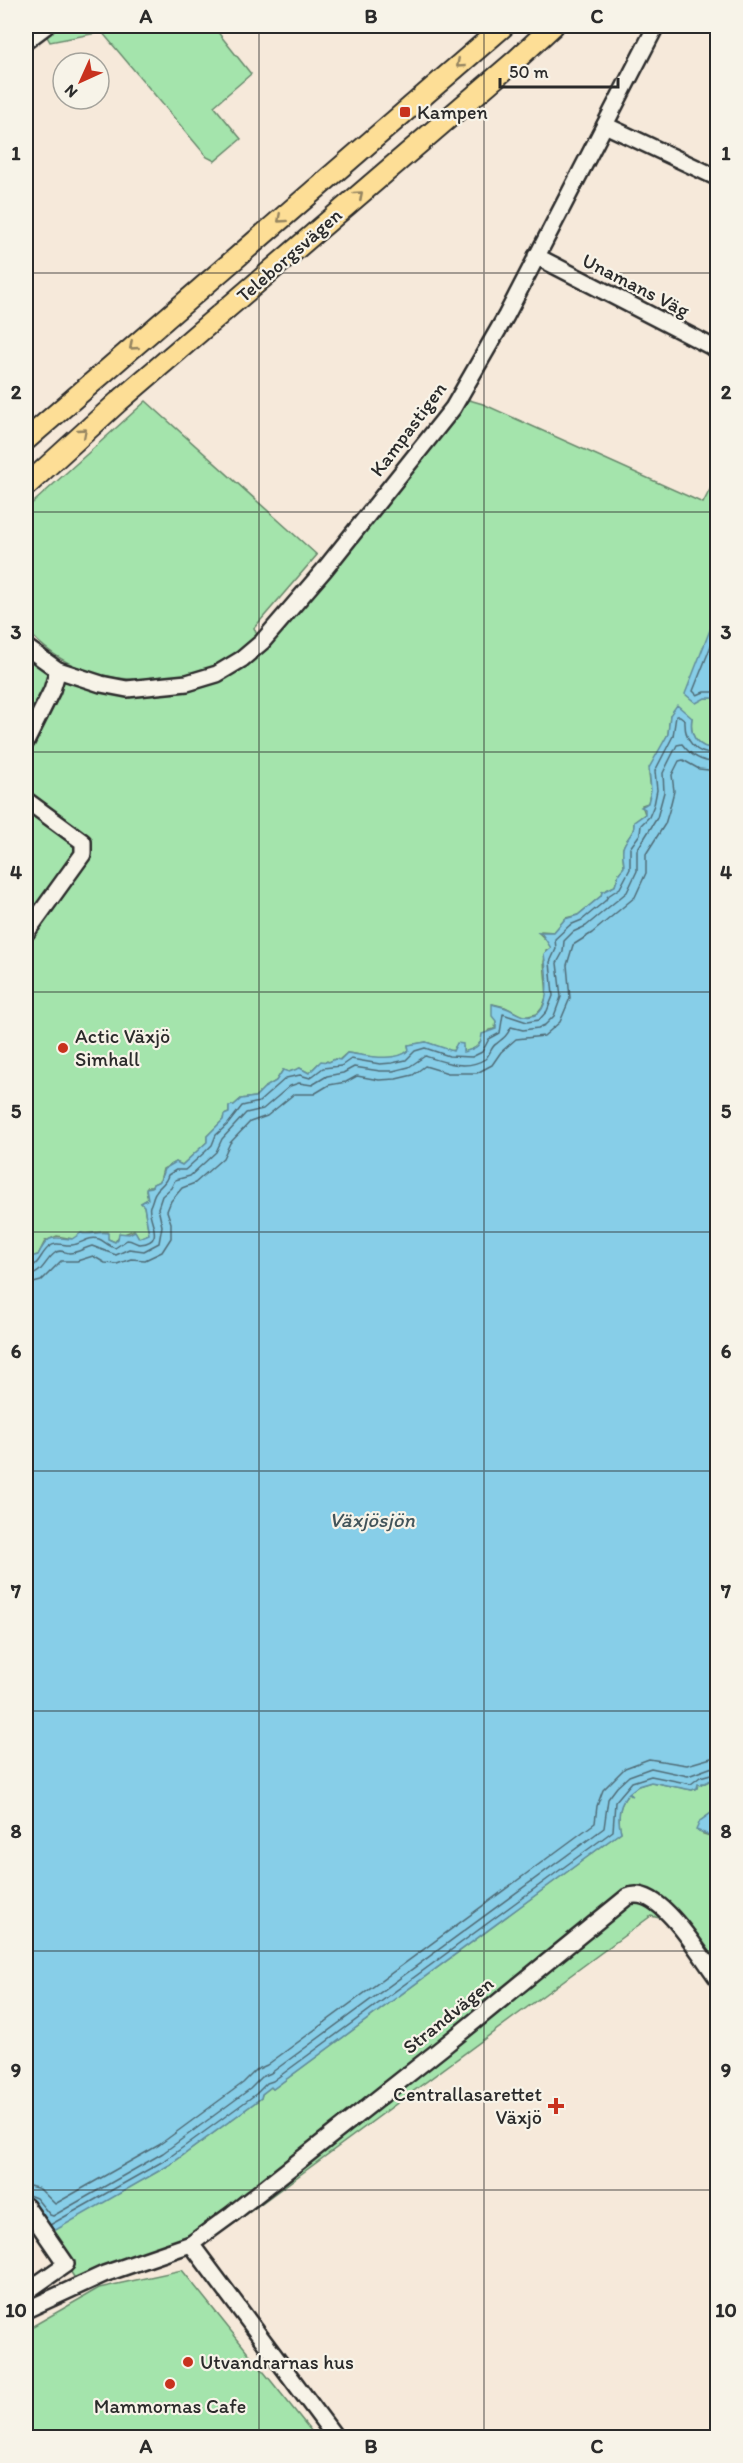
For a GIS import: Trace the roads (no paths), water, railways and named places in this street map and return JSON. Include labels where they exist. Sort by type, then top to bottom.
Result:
[{"type":"main road","name":"Teleborgsvägen","points":[[26,440],[504,26]]},
{"type":"main road","name":"Teleborgsvägen","points":[[26,486],[118,402],[553,26]]},
{"type":"street","points":[[26,41],[46,26]]},
{"type":"street","name":"Kampastigen","points":[[28,651],[58,670],[101,684],[127,689],[187,683],[217,674],[242,659],[262,642],[338,552],[453,408],[506,316],[656,26]]},
{"type":"street","points":[[605,125],[717,178]]},
{"type":"street","name":"Unamans Väg","points":[[536,256],[717,350]]},
{"type":"street","points":[[26,742],[52,690],[58,670]]},
{"type":"street","points":[[26,800],[83,842],[83,854],[26,933]]},
{"type":"street","name":"Strandvägen","points":[[26,2310],[104,2274],[191,2244],[416,2068],[627,1897],[642,1894],[663,1906],[717,1979]]},
{"type":"street","points":[[26,2206],[66,2264],[26,2292]]},
{"type":"street","points":[[191,2244],[336,2438]]},
{"type":"water","points":[[717,612],[717,698],[705,698],[696,703],[685,694]]},
{"type":"water","name":"Växjösjön","points":[[677,705],[692,718],[692,731],[696,740],[705,747],[718,748],[717,1777],[701,1785],[698,1784],[697,1788],[692,1790],[651,1782],[638,1786],[629,1793],[633,1796],[628,1794],[620,1808],[621,1832],[273,2089],[271,2087],[262,2094],[261,2098],[171,2164],[54,2231],[47,2232],[26,2205],[26,1263],[30,1257],[38,1255],[45,1243],[52,1238],[72,1239],[81,1233],[108,1233],[108,1239],[115,1242],[119,1233],[129,1234],[135,1231],[139,1238],[149,1234],[144,1206],[141,1203],[148,1199],[146,1188],[160,1181],[164,1169],[176,1162],[182,1165],[207,1142],[207,1136],[223,1120],[224,1115],[229,1113],[229,1106],[241,1099],[255,1097],[276,1081],[283,1070],[289,1072],[300,1068],[309,1073],[321,1061],[340,1060],[347,1053],[380,1057],[396,1056],[409,1050],[408,1045],[426,1042],[453,1051],[457,1043],[463,1044],[463,1052],[478,1045],[482,1034],[496,1029],[496,1021],[492,1016],[492,1004],[524,1016],[534,1016],[540,1011],[544,1003],[547,982],[544,954],[551,948],[542,934],[537,932],[554,932],[565,919],[578,915],[601,896],[602,892],[615,886],[619,873],[624,867],[624,844],[633,830],[634,822],[645,814],[645,809],[641,807],[648,803],[651,790],[649,768],[668,734],[670,715]]},
{"type":"water","points":[[717,1809],[717,1838],[696,1830],[700,1821]]},
{"type":"place","name":"Kampen","points":[[405,112]]},
{"type":"place","name":"Actic Växjö Simhall","points":[[63,1048]]},
{"type":"place","name":"Centrallasarettet Växjö","points":[[556,2106]]},
{"type":"place","name":"Utvandrarnas hus","points":[[188,2362]]},
{"type":"place","name":"Mammornas Cafe","points":[[170,2384]]}]
